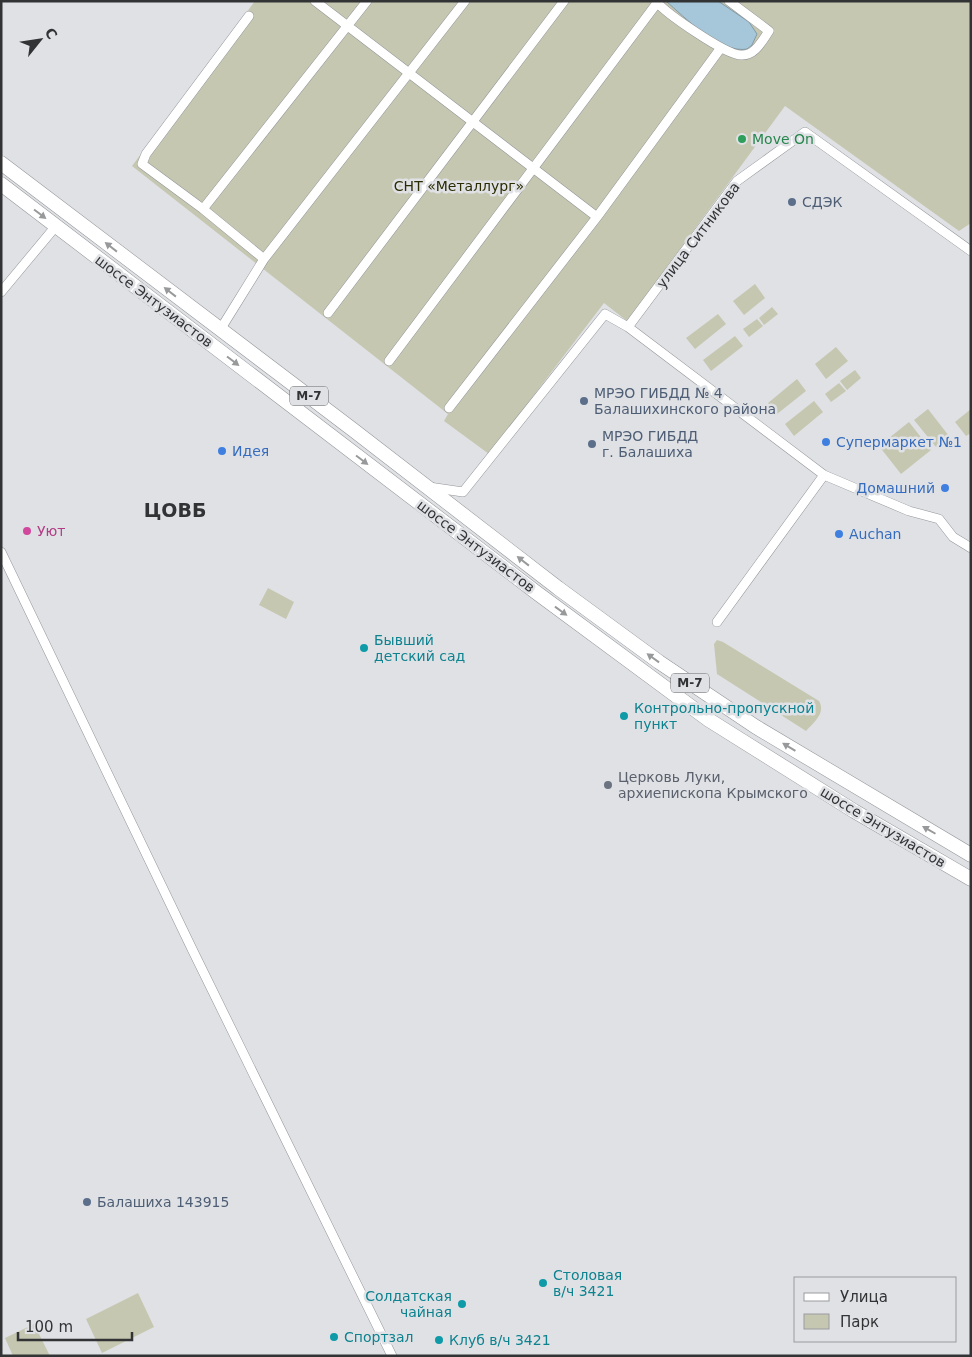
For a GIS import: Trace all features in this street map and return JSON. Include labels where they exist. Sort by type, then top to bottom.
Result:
[{"type":"highway","name":"шоссе Энтузиастов","points":[[1,162],[558,588],[659,662],[756,727],[971,855]]},
{"type":"highway","name":"шоссе Энтузиастов","points":[[1,184],[537,593],[709,720],[854,811],[971,878]]},
{"type":"street","points":[[315,1],[597,217]]},
{"type":"street","points":[[203,209],[367,1]]},
{"type":"street","points":[[220,330],[264,259],[465,1]]},
{"type":"street","points":[[328,313],[564,1]]},
{"type":"street","points":[[389,361],[657,2],[720,49],[742,56],[755,51],[769,31],[729,1]]},
{"type":"street","points":[[248,16],[212,59],[174,111],[146,154],[142,164],[203,209],[264,259]]},
{"type":"street","points":[[449,408],[597,217],[720,49]]},
{"type":"street","name":"улица Ситникова","points":[[628,327],[737,181],[805,132],[971,251]]},
{"type":"street","points":[[1,292],[56,226]]},
{"type":"street","points":[[426,486],[463,492],[605,314],[628,327],[824,475],[909,511],[939,519],[952,537],[971,548]]},
{"type":"street","points":[[717,622],[824,475]]},
{"type":"street","points":[[1,552],[192,949],[392,1356]]},
{"type":"green space","name":"СНТ «Металлург»","points":[[255,1],[971,1],[971,223],[959,231],[785,106],[627,321],[604,303],[489,454],[444,421],[448,414],[132,166]]},
{"type":"green space","points":[[755,284],[765,298],[744,315],[733,301]]},
{"type":"green space","points":[[772,307],[778,314],[764,325],[759,318]]},
{"type":"green space","points":[[718,314],[726,324],[695,349],[686,338]]},
{"type":"green space","points":[[757,319],[763,326],[749,337],[743,329]]},
{"type":"green space","points":[[735,336],[743,346],[711,371],[703,360]]},
{"type":"green space","points":[[836,347],[848,361],[826,379],[815,364]]},
{"type":"green space","points":[[855,370],[861,378],[847,390],[840,381]]},
{"type":"green space","points":[[797,379],[806,391],[777,414],[768,403]]},
{"type":"green space","points":[[839,383],[846,391],[831,402],[825,394]]},
{"type":"green space","points":[[814,401],[823,412],[794,436],[785,424]]},
{"type":"green space","points":[[928,409],[949,436],[936,447],[914,420]]},
{"type":"green space","points":[[971,409],[971,433],[966,436],[955,422]]},
{"type":"green space","points":[[909,422],[931,450],[901,474],[879,446]]},
{"type":"green space","points":[[268,588],[294,602],[286,619],[259,605]]},
{"type":"green space","points":[[717,640],[819,701],[821,705],[820,713],[806,731],[717,674],[714,644]]},
{"type":"green space","points":[[138,1293],[154,1327],[102,1353],[86,1319]]},
{"type":"green space","points":[[34,1324],[50,1356],[13,1356],[5,1338]]},
{"type":"water","points":[[666,1],[718,1],[749,22],[757,34],[752,45],[747,49],[726,46],[693,25]]},
{"type":"place","name":"Move On","points":[[742,139]]},
{"type":"place","name":"СДЭК","points":[[792,202]]},
{"type":"place","name":"МРЭО ГИБДД № 4 Балашихинского района","points":[[584,401]]},
{"type":"place","name":"Супермаркет №1","points":[[826,442]]},
{"type":"place","name":"МРЭО ГИБДД г. Балашиха","points":[[592,444]]},
{"type":"place","name":"Идея","points":[[222,451]]},
{"type":"place","name":"Домашний","points":[[945,488]]},
{"type":"place","name":"Уют","points":[[27,531]]},
{"type":"place","name":"Auchan","points":[[839,534]]},
{"type":"place","name":"Бывший детский сад","points":[[364,648]]},
{"type":"place","name":"Контрольно-пропускной пункт","points":[[624,716]]},
{"type":"place","name":"Церковь Луки, архиепископа Крымского","points":[[608,785]]},
{"type":"place","name":"Балашиха 143915","points":[[87,1202]]},
{"type":"place","name":"Столовая в/ч 3421","points":[[543,1283]]},
{"type":"place","name":"Солдатская чайная","points":[[462,1304]]},
{"type":"place","name":"Спортзал","points":[[334,1337]]},
{"type":"place","name":"Клуб в/ч 3421","points":[[439,1340]]},
{"type":"district","name":"ЦОВБ","points":[[175,510]]}]
